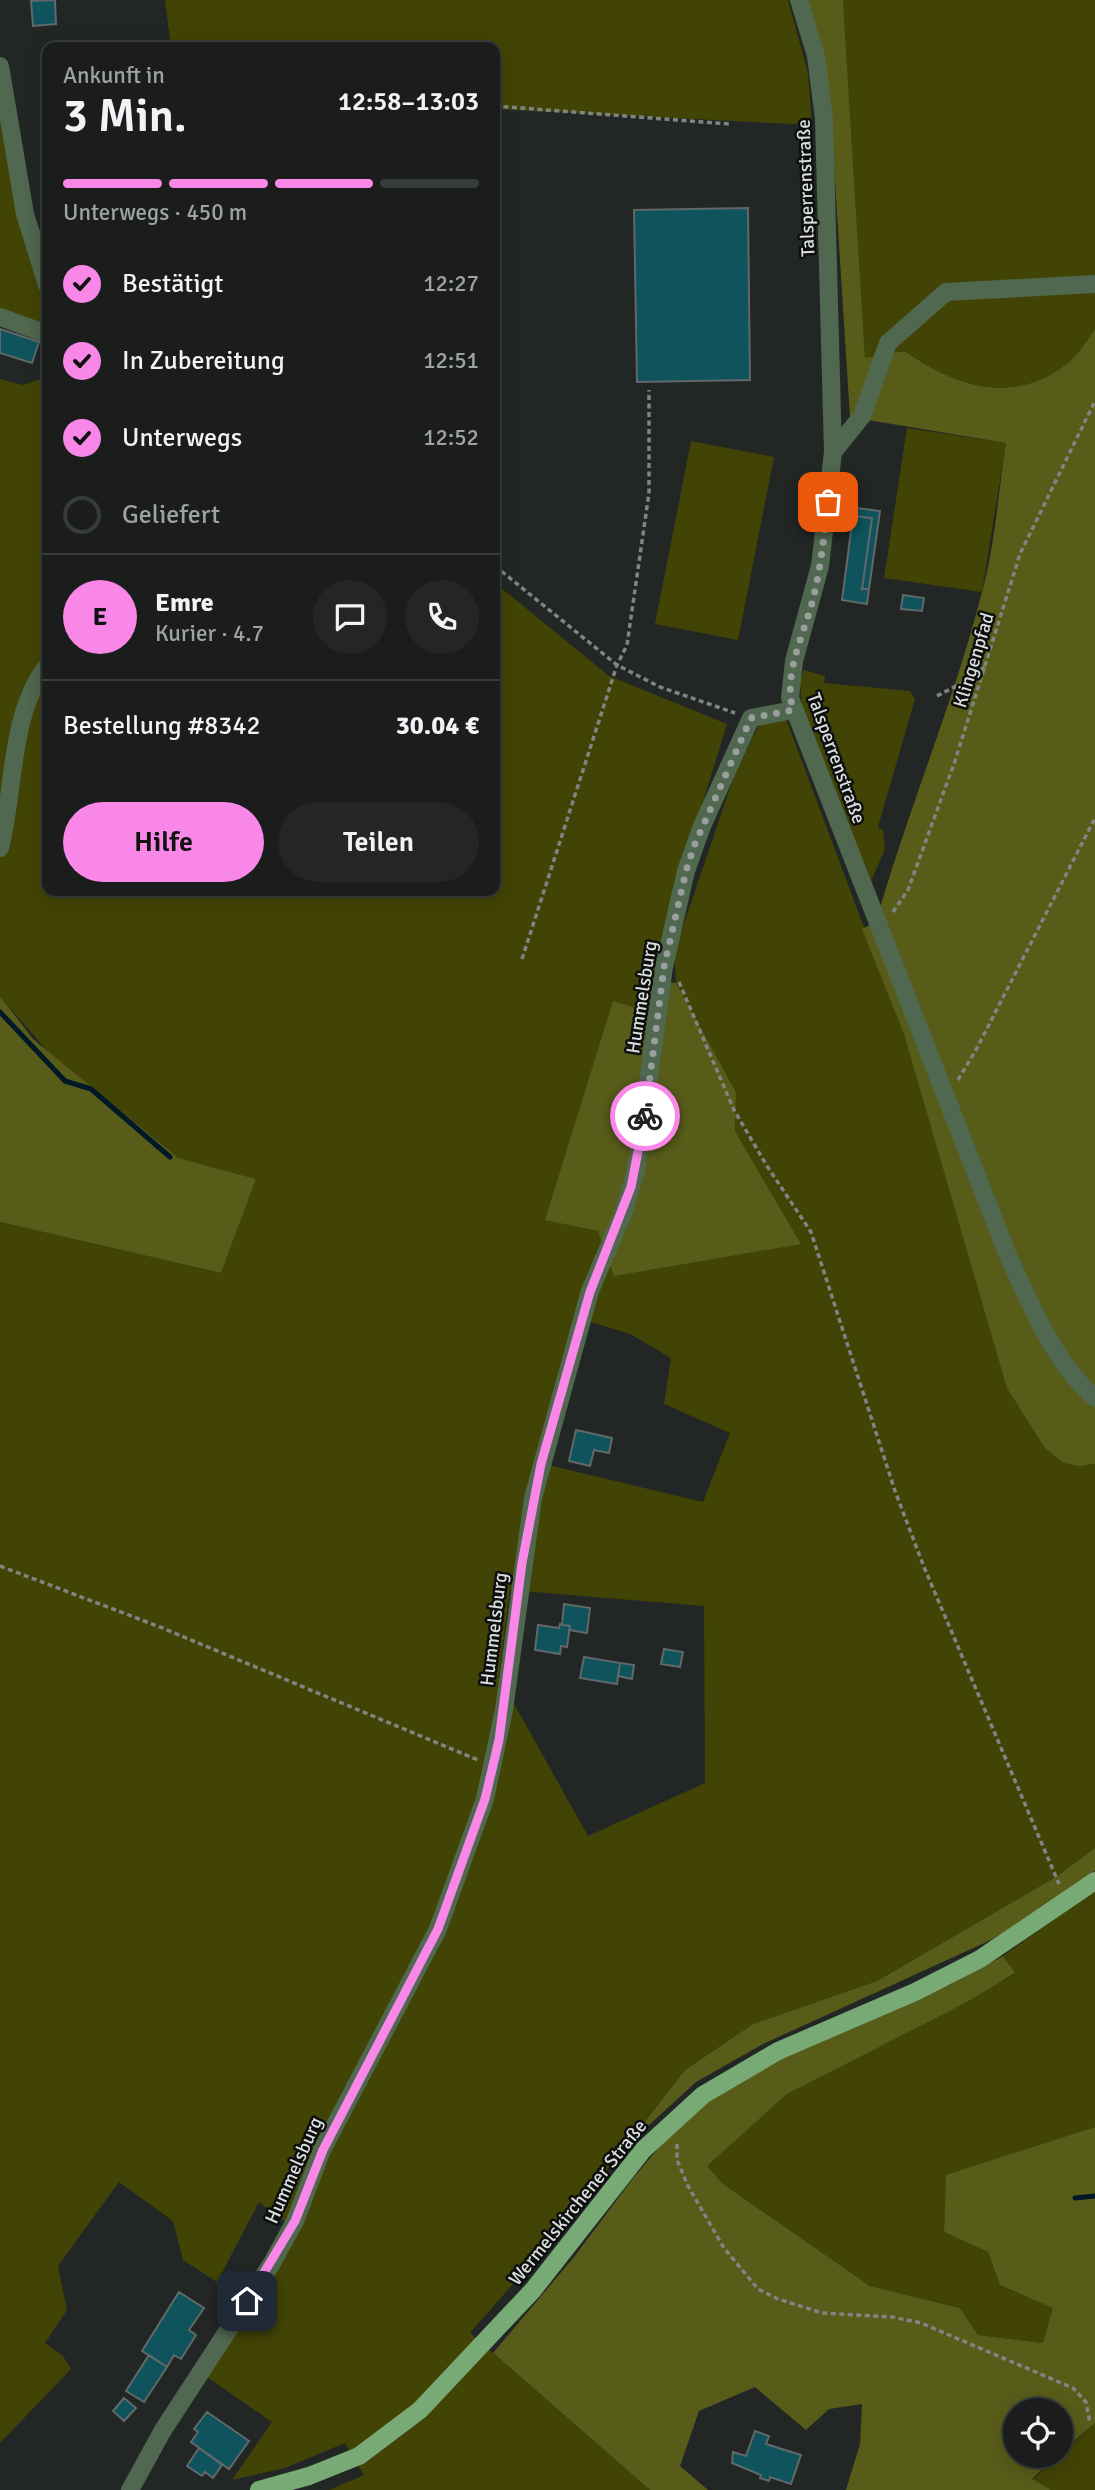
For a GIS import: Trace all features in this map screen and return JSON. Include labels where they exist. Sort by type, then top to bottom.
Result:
[{"type":"main road","name":"Wermelskirchener Straße","points":[[259,2490],[293,2482],[359,2456],[420,2410],[533,2290],[627,2169],[677,2117],[747,2067],[954,1973],[1009,1942],[1095,1881]]},
{"type":"street","name":"Talsperrenstraße","points":[[799,0],[816,56],[824,119],[833,452],[818,576],[791,679],[793,710],[1023,1288],[1070,1371],[1095,1398]]},
{"type":"street","points":[[0,66],[24,214],[42,270]]},
{"type":"street","points":[[833,452],[862,416],[888,343],[946,292],[1095,284]]},
{"type":"street","points":[[0,317],[42,332]]},
{"type":"street","points":[[0,848],[22,722],[32,692],[42,675]]},
{"type":"street","points":[[751,718],[793,710]]},
{"type":"street","name":"Hummelsburg","points":[[131,2490],[163,2430],[272,2263],[295,2221],[323,2150],[438,1929],[485,1799],[494,1766],[533,1498],[590,1292],[624,1210],[636,1170],[664,967],[694,846],[751,718]]},
{"type":"path","points":[[500,106],[729,124]]},
{"type":"path","points":[[522,959],[617,665],[627,645],[649,493],[649,390]]},
{"type":"path","name":"Klingenpfad","points":[[876,922],[891,913],[908,890],[986,665],[1020,554],[1095,401]]},
{"type":"path","points":[[500,570],[617,665],[660,687],[751,718]]},
{"type":"path","points":[[937,696],[975,676],[986,665]]},
{"type":"path","points":[[946,1099],[977,1048],[1095,818]]},
{"type":"path","points":[[664,967],[681,985],[734,1110],[811,1232],[895,1491],[923,1567],[1067,1902]]},
{"type":"path","points":[[0,1566],[160,1627],[494,1766]]},
{"type":"path","points":[[677,2117],[680,2171],[724,2248],[758,2289],[778,2299],[822,2313],[905,2319],[940,2331],[1073,2388],[1086,2402],[1090,2423]]},
{"type":"shaded area","points":[[165,0],[788,0],[808,73],[812,125],[500,109],[500,42],[170,42]]},
{"type":"shaded area","points":[[843,0],[1095,0],[1095,329],[1068,363],[1048,376],[1006,388],[985,387],[944,374],[905,351],[865,359]]},
{"type":"shaded area","points":[[0,100],[19,224],[42,287],[42,326],[0,313]]},
{"type":"shaded area","points":[[0,379],[23,385],[42,379],[42,896],[500,896],[500,587],[609,676],[727,724],[676,889],[655,981],[644,1011],[613,1001],[801,1244],[735,1131],[736,1092],[676,983],[674,953],[734,776],[761,721],[786,719],[904,1034],[1045,1448],[1068,1462],[1080,1465],[1095,1464],[1095,1848],[1056,1877],[877,1981],[753,2024],[685,2070],[560,2230],[470,2333],[650,2490],[329,2490],[364,2475],[345,2443],[285,2468],[232,2480],[272,2422],[204,2375],[288,2224],[259,2202],[217,2282],[183,2260],[173,2221],[119,2182],[58,2266],[67,2310],[45,2343],[63,2356],[71,2369],[0,2443],[0,1222],[221,1273],[256,1179],[196,1163],[162,1185],[0,996]],"holes":[[[575,1317],[630,1334],[671,1358],[664,1404],[730,1433],[703,1502],[548,1465],[535,1459]],[[510,1590],[704,1606],[705,1783],[588,1836],[499,1677]]]},
{"type":"shaded area","points":[[907,428],[1006,443],[982,592],[884,578]]},
{"type":"shaded area","points":[[691,441],[774,457],[738,640],[655,624]]},
{"type":"shaded area","points":[[803,670],[825,676],[824,683],[910,691],[915,699],[878,827],[883,830],[885,849],[872,879],[867,877],[802,707],[800,685]]},
{"type":"shaded area","points":[[1095,1890],[1095,2127],[946,2176],[944,2232],[988,2252],[1000,2285],[1054,2308],[1043,2343],[978,2335],[960,2308],[870,2286],[723,2184],[706,2166],[787,2094],[1015,1974],[1003,1956]]},
{"type":"shaded area","points":[[1095,2423],[1095,2490],[1051,2490],[1032,2480],[1045,2468],[1073,2468],[1073,2443]]},
{"type":"green space","points":[[806,0],[843,0],[865,358],[905,351],[924,364],[964,382],[1006,388],[1048,376],[1068,363],[1095,329],[1095,1464],[1078,1466],[1062,1462],[1045,1448],[1007,1388],[904,1034],[862,929],[876,922],[969,637],[990,558],[1006,443],[850,417],[831,119]]},
{"type":"green space","points":[[655,981],[676,983],[736,1092],[735,1131],[801,1244],[614,1276],[598,1231],[545,1220],[613,1001],[644,1010]]},
{"type":"green space","points":[[0,996],[33,1039],[178,1158],[256,1179],[221,1273],[0,1222]]},
{"type":"green space","points":[[1095,1848],[1095,1871],[1064,1895],[993,1939],[763,2044],[696,2082],[626,2146],[685,2070],[753,2024],[877,1981],[1056,1877]]},
{"type":"green space","points":[[1003,1956],[1015,1973],[965,2003],[787,2094],[707,2166],[723,2184],[870,2286],[960,2308],[978,2335],[1043,2343],[1053,2308],[1000,2285],[988,2252],[944,2232],[946,2175],[1095,2127],[1095,2423],[1073,2442],[1073,2398],[1003,2398],[1003,2468],[1043,2468],[1032,2479],[1051,2490],[846,2490],[860,2444],[862,2404],[829,2409],[806,2430],[755,2387],[699,2411],[680,2466],[708,2490],[650,2490],[493,2353],[574,2257],[634,2177],[672,2132],[709,2100],[771,2063],[951,1984]]},
{"type":"building","points":[[55,0],[56,24],[33,26],[31,1]]},
{"type":"building","points":[[748,208],[750,380],[637,382],[634,210]]},
{"type":"building","points":[[0,329],[39,342],[32,363],[0,353]]},
{"type":"building","points":[[857,508],[880,511],[869,589],[862,589],[872,518],[856,516]]},
{"type":"building","points":[[853,516],[872,518],[862,589],[869,589],[867,604],[842,600]]},
{"type":"building","points":[[903,595],[924,598],[922,611],[901,609]]},
{"type":"building","points":[[576,1430],[612,1438],[609,1453],[594,1450],[590,1466],[569,1461]]},
{"type":"building","points":[[564,1604],[590,1608],[587,1633],[569,1630],[570,1626],[562,1625]]},
{"type":"building","points":[[560,1624],[570,1626],[567,1647],[561,1646],[560,1654],[535,1650],[538,1625],[559,1628]]},
{"type":"building","points":[[664,1649],[683,1652],[680,1667],[661,1664]]},
{"type":"building","points":[[584,1657],[620,1663],[617,1684],[580,1678]]},
{"type":"building","points":[[620,1663],[634,1665],[632,1679],[618,1676]]},
{"type":"building","points":[[179,2292],[204,2308],[189,2330],[196,2335],[181,2359],[174,2355],[167,2367],[142,2351]]},
{"type":"building","points":[[149,2355],[167,2367],[144,2402],[126,2391]]},
{"type":"building","points":[[124,2398],[136,2408],[124,2421],[113,2411]]},
{"type":"building","points":[[207,2412],[249,2441],[229,2469],[191,2442],[198,2432],[194,2429]]},
{"type":"building","points":[[755,2431],[769,2436],[766,2444],[801,2455],[791,2484],[770,2477],[769,2481],[760,2478],[761,2475],[732,2463],[733,2452],[746,2456]]},
{"type":"building","points":[[199,2448],[222,2465],[213,2478],[205,2472],[202,2476],[187,2466]]},
{"type":"waterway","points":[[0,1012],[65,1081],[91,1089],[170,1157]]},
{"type":"waterway","points":[[1075,2198],[1095,2196]]},
{"type":"way so far","points":[[645,1116],[664,967],[690,859],[751,718],[793,710],[790,698],[792,671],[816,585],[828,502]]},
{"type":"route","points":[[247,2301],[295,2221],[323,2150],[387,2022],[438,1929],[485,1799],[504,1710],[533,1498],[590,1292],[631,1187],[645,1116]]}]
